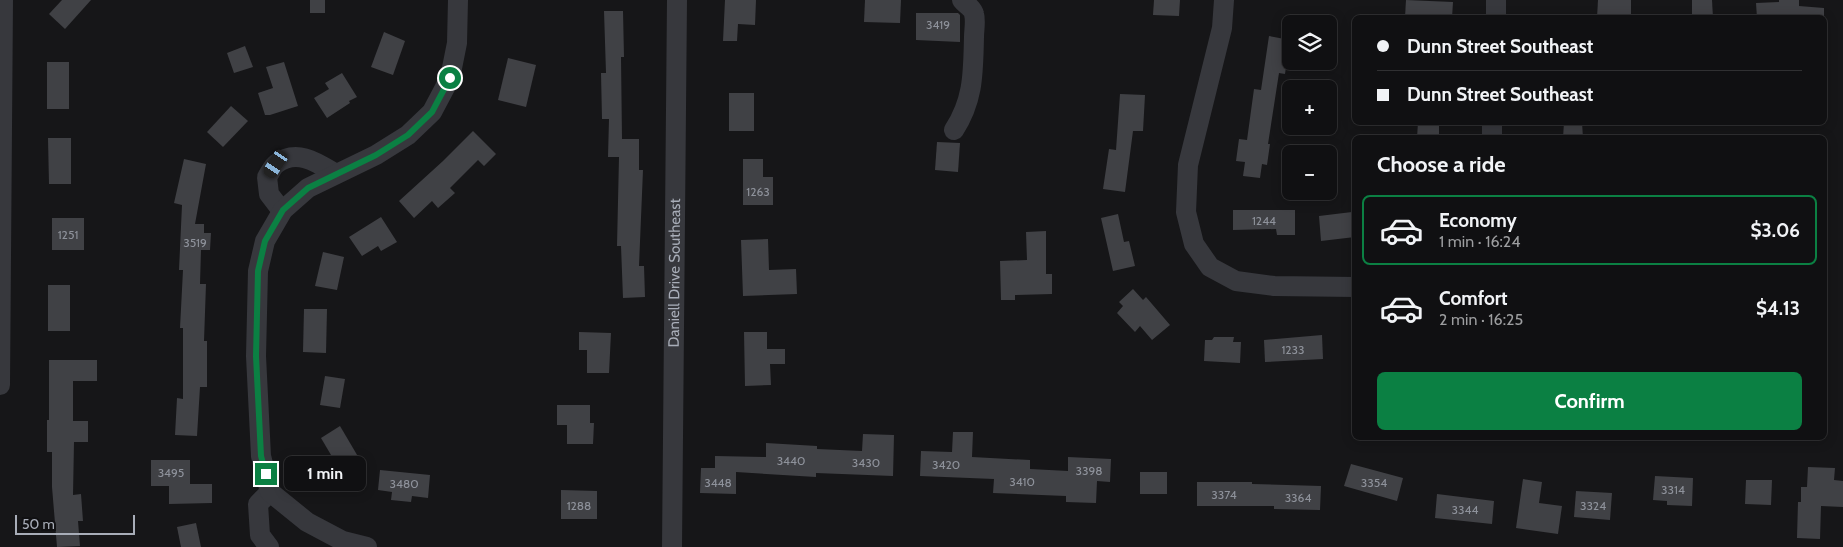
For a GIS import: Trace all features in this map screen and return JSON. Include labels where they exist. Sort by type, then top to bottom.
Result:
[{"type":"street","points":[[0,385],[3,0]]},
{"type":"street","points":[[367,547],[343,541],[307,522],[270,492],[261,456],[256,356],[258,271],[265,241],[282,211],[308,188],[376,155],[408,135],[432,112],[450,78],[457,43],[458,0]]},
{"type":"street","name":"Daniell Drive Southeast","points":[[672,547],[677,0]]},
{"type":"street","points":[[954,130],[964,115],[971,92],[975,14],[962,0]]},
{"type":"street","points":[[1224,0],[1222,28],[1188,166],[1186,212],[1194,244],[1210,267],[1236,281],[1274,286],[1352,287]]},
{"type":"street","points":[[1496,0],[1496,15]]},
{"type":"street","points":[[282,211],[269,194],[267,177],[276,164],[291,157],[310,159],[336,174]]},
{"type":"street","points":[[269,547],[260,535],[258,504],[270,492]]},
{"type":"building","points":[[62,0],[91,0],[65,29],[49,14]]},
{"type":"building","points":[[310,0],[325,0],[325,13],[310,13]]},
{"type":"building","points":[[725,0],[756,0],[755,25],[738,24],[737,41],[723,41]]},
{"type":"building","points":[[865,0],[901,0],[900,23],[864,22]]},
{"type":"building","points":[[1154,0],[1180,0],[1179,16],[1153,15]]},
{"type":"building","points":[[1406,0],[1453,2],[1452,15],[1405,15]]},
{"type":"building","points":[[1598,0],[1631,0],[1631,15],[1597,15]]},
{"type":"building","points":[[1692,0],[1712,0],[1713,15],[1692,15]]},
{"type":"building","points":[[1779,0],[1799,0],[1799,6],[1824,8],[1824,15],[1757,15],[1756,3],[1779,2]]},
{"type":"building","points":[[604,11],[623,11],[624,57],[621,57],[622,139],[639,139],[639,170],[643,170],[639,266],[644,266],[645,297],[623,298],[621,246],[617,246],[619,157],[608,157],[609,119],[602,119],[601,73],[606,73]]},
{"type":"building","points":[[916,13],[958,13],[960,15],[960,42],[916,40]]},
{"type":"building","points":[[384,32],[405,41],[393,75],[371,67]]},
{"type":"building","points":[[1269,36],[1282,38],[1282,70],[1286,70],[1285,74],[1279,73],[1268,144],[1270,144],[1267,165],[1262,164],[1260,178],[1243,176],[1245,162],[1236,161],[1239,139],[1247,140],[1254,89],[1261,90]]},
{"type":"building","points":[[245,46],[253,67],[234,73],[227,53]]},
{"type":"building","points":[[508,58],[536,65],[526,107],[498,100]]},
{"type":"building","points":[[47,62],[69,62],[69,109],[47,109]]},
{"type":"building","points":[[284,62],[298,106],[265,115],[258,93],[273,88],[266,67]]},
{"type":"building","points":[[342,73],[357,97],[327,118],[314,98],[329,89],[325,83]]},
{"type":"building","points":[[729,93],[754,93],[754,131],[729,131]]},
{"type":"building","points":[[1120,94],[1145,95],[1143,131],[1133,131],[1125,192],[1103,189],[1109,149],[1116,150]]},
{"type":"building","points":[[231,106],[248,121],[223,147],[207,132]]},
{"type":"building","points":[[1418,125],[1439,125],[1439,135],[1417,135]]},
{"type":"building","points":[[1564,125],[1582,125],[1583,135],[1563,135]]},
{"type":"building","points":[[473,131],[496,154],[484,166],[478,160],[450,188],[455,193],[438,208],[432,201],[414,218],[399,201]]},
{"type":"building","points":[[48,138],[71,138],[71,184],[49,184]]},
{"type":"building","points":[[937,142],[960,143],[958,172],[935,170]]},
{"type":"building","points":[[184,159],[206,164],[195,224],[204,224],[204,233],[211,233],[210,250],[201,250],[200,284],[206,284],[204,341],[207,341],[207,387],[200,387],[197,436],[175,435],[177,398],[183,399],[183,328],[180,328],[183,270],[179,270],[182,205],[174,203]]},
{"type":"building","points":[[743,159],[763,159],[763,177],[773,177],[773,205],[743,205]]},
{"type":"building","points":[[1233,210],[1295,210],[1295,235],[1277,235],[1276,229],[1233,230]]},
{"type":"building","points":[[1352,212],[1352,237],[1321,241],[1319,216]]},
{"type":"building","points":[[1118,214],[1124,242],[1129,241],[1135,266],[1113,271],[1101,218]]},
{"type":"building","points":[[381,217],[397,242],[381,251],[378,246],[362,256],[349,237]]},
{"type":"building","points":[[52,218],[84,218],[84,250],[52,250]]},
{"type":"building","points":[[1046,231],[1046,274],[1052,274],[1052,294],[1015,295],[1015,300],[1001,300],[1000,261],[1027,260],[1026,232]]},
{"type":"building","points":[[768,239],[769,270],[796,269],[797,294],[743,296],[741,240]]},
{"type":"building","points":[[323,252],[344,257],[337,290],[315,286]]},
{"type":"building","points":[[48,285],[70,285],[70,331],[48,331]]},
{"type":"building","points":[[1133,289],[1143,300],[1146,297],[1170,325],[1152,340],[1140,326],[1135,332],[1117,313],[1123,306],[1119,302]]},
{"type":"building","points":[[304,309],[327,309],[326,353],[303,352]]},
{"type":"building","points":[[579,332],[611,333],[609,373],[587,373],[587,350],[579,350]]},
{"type":"building","points":[[744,332],[767,332],[767,349],[785,349],[785,364],[770,364],[771,385],[745,386]]},
{"type":"building","points":[[1322,335],[1323,359],[1265,362],[1264,340]]},
{"type":"building","points":[[1214,337],[1234,337],[1233,342],[1241,342],[1240,363],[1204,361],[1205,340],[1212,340]]},
{"type":"building","points":[[49,360],[97,360],[97,381],[73,381],[73,421],[88,421],[88,442],[74,442],[73,495],[81,494],[83,521],[78,521],[80,546],[57,547],[52,487],[52,452],[47,452]]},
{"type":"building","points":[[325,376],[345,379],[340,408],[320,405]]},
{"type":"building","points":[[557,405],[590,405],[590,423],[594,423],[593,444],[567,444],[567,425],[557,425]]},
{"type":"building","points":[[340,426],[363,465],[344,477],[321,438]]},
{"type":"building","points":[[953,432],[973,432],[972,457],[1030,460],[1030,469],[1068,471],[1068,457],[1111,459],[1110,482],[1097,481],[1096,503],[1066,502],[1066,496],[993,493],[994,479],[920,476],[921,451],[952,452]]},
{"type":"building","points":[[863,434],[894,435],[893,476],[816,473],[816,477],[736,472],[736,494],[700,493],[701,468],[715,468],[715,456],[766,457],[766,443],[817,446],[817,449],[862,451]]},
{"type":"building","points":[[151,460],[190,460],[190,484],[212,484],[212,503],[169,504],[169,486],[151,486]]},
{"type":"building","points":[[1351,464],[1403,478],[1397,501],[1344,486]]},
{"type":"building","points":[[1808,467],[1835,468],[1834,480],[1843,481],[1843,507],[1821,506],[1820,539],[1797,538],[1798,502],[1801,502],[1801,487],[1807,487]]},
{"type":"building","points":[[380,470],[430,475],[428,498],[412,496],[411,502],[391,500],[392,492],[378,490]]},
{"type":"building","points":[[1140,472],[1167,472],[1167,494],[1140,494]]},
{"type":"building","points":[[1655,476],[1693,478],[1692,506],[1667,505],[1667,501],[1653,500]]},
{"type":"building","points":[[1523,479],[1542,482],[1539,503],[1562,506],[1558,534],[1516,528]]},
{"type":"building","points":[[1746,480],[1772,480],[1771,505],[1745,504]]},
{"type":"building","points":[[1197,482],[1252,482],[1252,484],[1321,486],[1320,510],[1274,509],[1274,506],[1197,506]]},
{"type":"building","points":[[561,490],[597,491],[597,519],[561,519]]},
{"type":"building","points":[[1576,491],[1612,493],[1610,520],[1574,517]]},
{"type":"building","points":[[1437,494],[1494,501],[1492,524],[1435,518]]},
{"type":"building","points":[[196,523],[201,547],[181,547],[177,527]]},
{"type":"route","points":[[266,474],[261,456],[256,356],[258,271],[265,241],[283,210],[308,188],[376,155],[408,135],[432,112],[450,78]]}]
